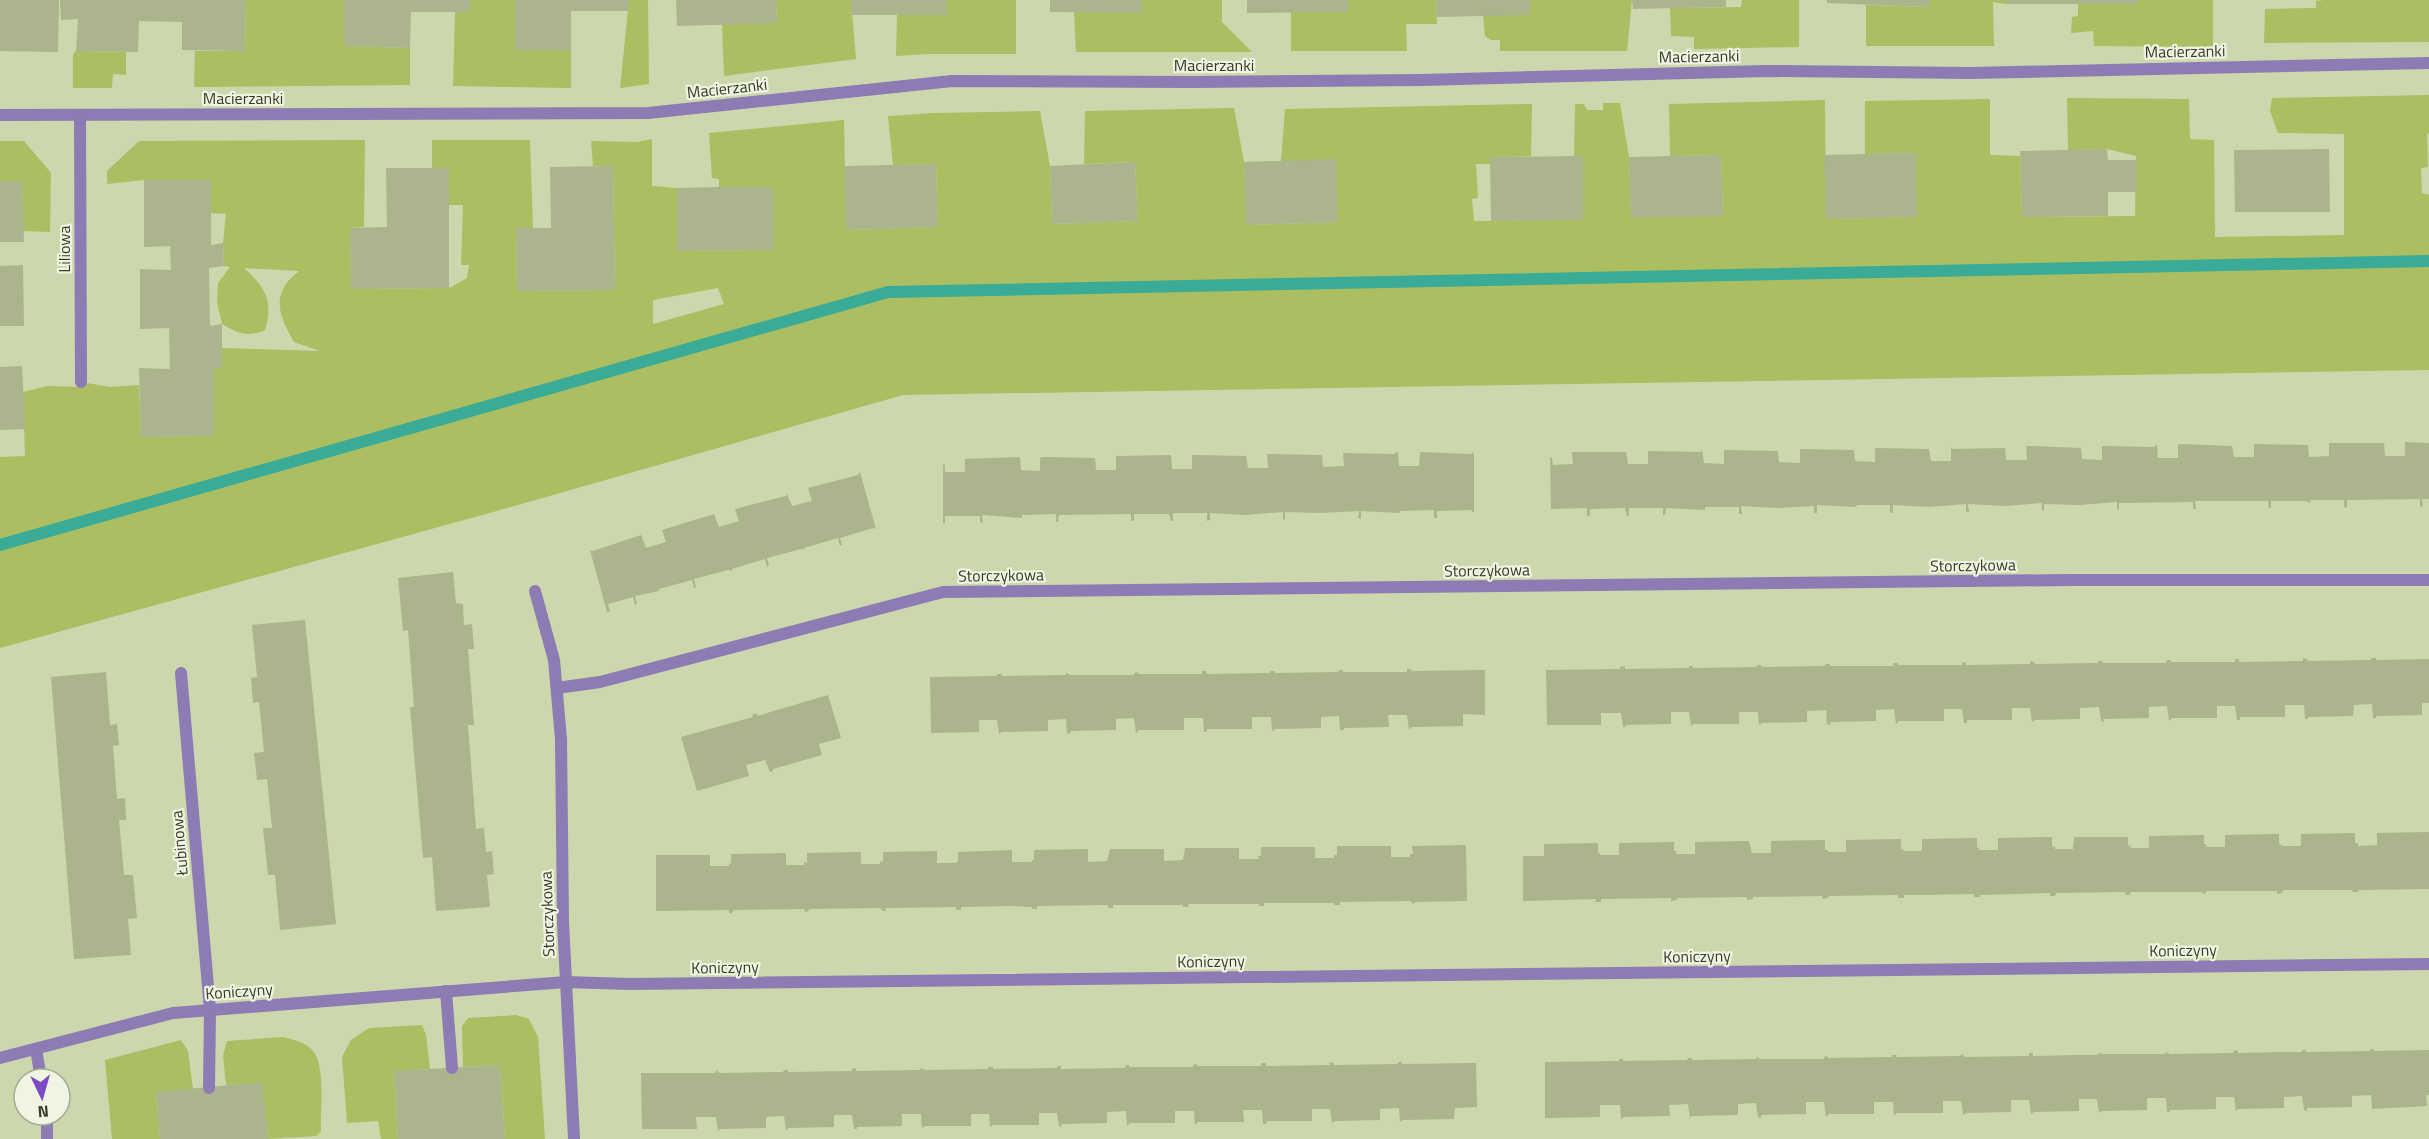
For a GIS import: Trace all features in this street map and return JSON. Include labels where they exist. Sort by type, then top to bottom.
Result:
[{"type":"street","name":"Macierzanki","points":[[0,115],[648,113],[952,81],[1422,80],[1766,71],[1971,73],[2429,63]]},
{"type":"street","name":"Liliowa","points":[[80,115],[81,382]]},
{"type":"street","name":"Storczykowa","points":[[557,688],[600,682],[943,592],[2070,580],[2429,580]]},
{"type":"street","name":"Storczykowa","points":[[535,591],[554,660],[561,739],[563,921],[573,1139]]},
{"type":"street","name":"Łubinowa","points":[[181,674],[210,1010],[209,1088]]},
{"type":"street","name":"Koniczyny","points":[[0,1058],[173,1013],[566,982],[630,984],[2429,964]]},
{"type":"street","points":[[446,991],[452,1068]]},
{"type":"street","points":[[36,1049],[39,1067]]},
{"type":"green space","points":[[246,0],[344,0],[344,46],[410,48],[410,85],[194,87],[195,51],[245,51]]},
{"type":"green space","points":[[470,0],[515,0],[516,50],[571,50],[571,88],[453,86],[455,12],[470,12]]},
{"type":"green space","points":[[629,0],[648,0],[649,84],[620,88]]},
{"type":"green space","points":[[776,0],[851,0],[856,59],[724,76],[722,24],[777,23]]},
{"type":"green space","points":[[947,0],[1016,0],[1016,54],[896,56],[897,15],[947,15]]},
{"type":"green space","points":[[1142,0],[1222,0],[1222,22],[1252,52],[1076,52],[1074,12],[1142,13]]},
{"type":"green space","points":[[1348,0],[1436,0],[1437,24],[1406,24],[1407,51],[1291,51],[1291,12],[1347,12]]},
{"type":"green space","points":[[1530,0],[1632,0],[1627,51],[1500,51],[1500,40],[1491,40],[1485,36],[1483,15],[1530,15]]},
{"type":"green space","points":[[1742,0],[1799,0],[1799,47],[1694,49],[1694,37],[1671,36],[1670,8],[1741,7]]},
{"type":"green space","points":[[1929,0],[2006,0],[2006,4],[1993,2],[1994,46],[1866,46],[1866,5],[1928,7]]},
{"type":"green space","points":[[2138,0],[2213,0],[2213,47],[2094,46],[2093,31],[2071,33],[2072,17],[2078,16],[2078,4],[2138,4]]},
{"type":"green space","points":[[2429,0],[2429,42],[2264,43],[2265,9],[2316,8],[2316,1]]},
{"type":"green space","points":[[76,51],[126,52],[126,75],[113,74],[112,88],[73,88],[73,54]]},
{"type":"green space","points":[[2429,95],[2428,167],[2421,168],[2422,193],[2429,195],[2429,370],[903,395],[511,507],[0,648],[0,457],[25,456],[23,392],[47,386],[80,387],[81,382],[110,387],[139,385],[141,437],[214,436],[214,368],[222,368],[222,348],[320,351],[294,342],[281,314],[282,291],[287,282],[299,271],[244,268],[266,295],[268,320],[265,330],[248,334],[222,324],[217,302],[218,283],[230,267],[224,266],[223,243],[226,214],[211,213],[144,180],[107,184],[107,171],[139,141],[365,140],[364,227],[350,228],[351,289],[449,288],[467,278],[469,265],[461,265],[463,205],[449,205],[449,168],[432,168],[432,140],[530,140],[533,228],[516,229],[517,291],[615,290],[613,166],[593,166],[591,141],[637,142],[652,139],[652,186],[677,188],[677,251],[773,250],[773,187],[719,187],[719,179],[712,178],[709,133],[844,120],[846,230],[938,227],[936,164],[893,165],[888,116],[935,113],[1040,111],[1050,166],[1052,224],[1138,221],[1135,162],[1084,164],[1085,111],[1234,108],[1244,162],[1247,225],[1337,222],[1281,161],[1285,109],[1532,104],[1531,156],[1491,157],[1490,164],[1476,164],[1478,198],[1472,199],[1474,221],[1583,220],[1583,156],[1574,156],[1575,104],[1584,104],[1587,110],[1603,110],[1603,103],[1620,103],[1629,157],[1631,218],[1723,215],[1721,155],[1670,156],[1669,104],[1825,100],[1826,219],[1917,217],[1915,153],[1865,154],[1865,101],[1990,99],[1990,155],[2020,156],[2022,217],[2135,216],[2136,156],[2107,149],[2068,150],[2067,98],[2189,99],[2190,139],[2214,140],[2215,237],[2344,235],[2344,134],[2278,133],[2270,111],[2272,98]],"holes":[[[718,288],[724,304],[653,324],[653,300]]]},
{"type":"green space","points":[[0,141],[24,141],[51,173],[50,232],[23,231],[22,182],[0,181]]},
{"type":"green space","points":[[516,1015],[529,1019],[538,1037],[545,1139],[505,1139],[500,1065],[463,1067],[462,1026],[468,1018]]},
{"type":"green space","points":[[422,1025],[426,1035],[430,1069],[394,1071],[398,1139],[381,1139],[378,1121],[347,1123],[342,1057],[351,1040],[369,1028]]},
{"type":"green space","points":[[283,1037],[307,1045],[313,1051],[320,1067],[321,1131],[316,1136],[268,1139],[262,1083],[226,1085],[223,1055],[227,1041]]},
{"type":"green space","points":[[181,1040],[188,1051],[193,1089],[156,1092],[160,1139],[112,1139],[105,1060]]},
{"type":"building","points":[[0,0],[59,0],[58,52],[0,51]]},
{"type":"building","points":[[60,0],[246,0],[245,51],[182,50],[182,22],[139,21],[138,52],[76,51],[78,19],[61,20]]},
{"type":"building","points":[[344,0],[470,0],[470,12],[411,12],[410,48],[344,46]]},
{"type":"building","points":[[515,0],[629,0],[629,11],[571,11],[571,50],[515,50]]},
{"type":"building","points":[[676,0],[776,0],[777,23],[677,26]]},
{"type":"building","points":[[851,0],[947,0],[947,15],[851,15]]},
{"type":"building","points":[[1050,0],[1142,0],[1142,13],[1050,12]]},
{"type":"building","points":[[1247,0],[1348,0],[1348,12],[1247,13]]},
{"type":"building","points":[[1436,0],[1530,0],[1530,15],[1437,17]]},
{"type":"building","points":[[1632,0],[1726,0],[1726,7],[1633,9]]},
{"type":"building","points":[[1827,0],[1929,0],[1929,7],[1827,3]]},
{"type":"building","points":[[2006,0],[2138,0],[2138,4],[2006,4]]},
{"type":"building","points":[[2107,149],[2108,160],[2136,160],[2136,192],[2108,192],[2108,216],[2022,217],[2020,151]]},
{"type":"building","points":[[2329,149],[2330,212],[2235,212],[2234,150]]},
{"type":"building","points":[[1916,153],[1917,217],[1826,219],[1824,155]]},
{"type":"building","points":[[1721,155],[1723,216],[1631,218],[1629,157]]},
{"type":"building","points":[[1583,156],[1583,220],[1491,221],[1490,157]]},
{"type":"building","points":[[1336,159],[1338,222],[1246,225],[1244,162]]},
{"type":"building","points":[[1135,162],[1138,221],[1052,224],[1050,166]]},
{"type":"building","points":[[936,164],[938,227],[846,230],[844,166]]},
{"type":"building","points":[[613,166],[615,290],[517,291],[516,228],[551,228],[550,167]]},
{"type":"building","points":[[386,168],[449,168],[449,288],[351,289],[350,228],[387,227]]},
{"type":"building","points":[[144,180],[211,180],[211,245],[223,243],[224,266],[209,268],[210,326],[222,324],[222,368],[214,368],[214,436],[141,437],[139,368],[170,369],[169,328],[140,329],[140,269],[171,270],[170,246],[144,247]]},
{"type":"building","points":[[0,181],[22,181],[24,242],[0,242]]},
{"type":"building","points":[[773,187],[774,250],[677,251],[677,188]]},
{"type":"building","points":[[23,265],[24,326],[0,326],[0,266]]},
{"type":"building","points":[[22,366],[25,429],[0,430],[0,367]]},
{"type":"building","points":[[2405,442],[2429,443],[2429,499],[2422,499],[2423,506],[2420,507],[2420,499],[2347,500],[2347,508],[2344,507],[2344,500],[2310,500],[2310,503],[2271,501],[2271,508],[2269,508],[2268,501],[2195,501],[2196,509],[2193,509],[2193,502],[2119,503],[2117,510],[2117,502],[2080,505],[2044,504],[2042,511],[2042,503],[2004,506],[1968,504],[1969,512],[1966,512],[1966,504],[1929,507],[1893,505],[1893,513],[1890,513],[1890,505],[1857,505],[1856,507],[1817,505],[1817,513],[1814,513],[1814,506],[1777,508],[1741,506],[1742,514],[1739,514],[1739,507],[1705,507],[1705,510],[1666,508],[1665,515],[1663,515],[1663,508],[1629,508],[1629,516],[1625,508],[1590,509],[1590,516],[1587,516],[1587,508],[1551,509],[1550,457],[1553,465],[1573,464],[1572,452],[1626,452],[1628,464],[1648,464],[1648,451],[1700,452],[1702,450],[1704,463],[1724,464],[1724,450],[1778,451],[1779,462],[1800,463],[1800,449],[1854,450],[1855,461],[1875,462],[1875,448],[1929,449],[1931,461],[1951,461],[1951,447],[1953,449],[2005,448],[2006,460],[2027,460],[2026,446],[2029,446],[2081,448],[2082,459],[2102,460],[2102,446],[2154,447],[2157,444],[2158,458],[2178,458],[2178,445],[2181,444],[2232,446],[2234,457],[2254,457],[2254,444],[2308,445],[2309,457],[2329,456],[2329,443],[2384,443],[2385,456],[2405,456]]},
{"type":"building","points":[[1398,452],[1399,466],[1419,466],[1420,452],[1471,454],[1474,452],[1474,512],[1472,510],[1437,511],[1437,518],[1434,518],[1434,510],[1400,511],[1400,513],[1361,511],[1361,519],[1358,518],[1359,511],[1285,512],[1283,520],[1283,512],[1245,515],[1210,513],[1210,520],[1207,521],[1207,513],[1173,513],[1173,521],[1169,514],[1134,514],[1134,521],[1131,521],[1131,514],[1059,515],[1058,522],[1056,522],[1056,514],[1022,515],[1022,518],[982,515],[983,523],[980,522],[980,516],[945,516],[945,523],[943,523],[943,464],[945,472],[965,472],[965,459],[1020,457],[1021,470],[1040,471],[1040,458],[1043,457],[1095,458],[1096,470],[1116,470],[1116,456],[1171,455],[1172,469],[1192,469],[1192,455],[1246,456],[1248,468],[1268,468],[1267,454],[1322,455],[1323,467],[1344,466],[1343,453],[1395,454]]},
{"type":"building","points":[[860,472],[876,529],[840,538],[842,545],[840,546],[838,538],[804,548],[805,550],[801,549],[767,558],[769,566],[767,567],[765,559],[732,569],[732,571],[728,570],[694,579],[696,587],[694,588],[692,580],[635,596],[637,604],[635,605],[633,597],[608,604],[610,612],[607,612],[590,550],[593,551],[641,535],[646,548],[666,542],[662,530],[714,514],[719,527],[739,521],[735,509],[787,494],[792,506],[812,501],[808,488],[858,475]]},
{"type":"building","points":[[453,572],[456,603],[463,604],[464,625],[472,624],[474,649],[468,649],[474,725],[468,725],[476,829],[484,828],[486,852],[492,851],[494,874],[487,875],[490,907],[436,911],[432,857],[423,858],[410,707],[414,707],[408,630],[403,631],[398,578]]},
{"type":"building","points":[[305,620],[336,924],[280,930],[275,875],[268,875],[263,828],[272,828],[267,779],[257,780],[254,753],[264,752],[259,702],[253,703],[251,678],[257,677],[252,625]]},
{"type":"building","points":[[2303,658],[2308,661],[2371,660],[2371,658],[2376,658],[2376,660],[2429,659],[2429,703],[2422,703],[2422,715],[2376,716],[2376,718],[2373,718],[2372,704],[2354,705],[2353,716],[2308,717],[2308,719],[2305,719],[2304,705],[2285,705],[2285,717],[2240,717],[2240,720],[2237,720],[2235,706],[2217,706],[2217,718],[2172,718],[2169,721],[2167,706],[2149,707],[2149,718],[2103,719],[2104,722],[2101,721],[2099,707],[2080,708],[2080,719],[2035,720],[2032,722],[2030,708],[2012,708],[2012,720],[1967,720],[1967,723],[1964,723],[1962,709],[1944,709],[1944,721],[1899,721],[1896,724],[1894,709],[1876,710],[1876,721],[1830,722],[1831,725],[1827,724],[1826,710],[1807,711],[1807,722],[1762,723],[1759,725],[1758,712],[1739,712],[1739,724],[1694,724],[1691,726],[1689,712],[1671,712],[1671,724],[1625,725],[1626,727],[1623,727],[1621,713],[1601,713],[1601,725],[1547,725],[1546,670],[1620,669],[1625,666],[1625,669],[1689,668],[1689,666],[1693,668],[1757,667],[1757,665],[1762,665],[1761,667],[1825,666],[1825,664],[1830,664],[1830,666],[1894,666],[1893,663],[1898,663],[1898,665],[1962,665],[1966,662],[1966,665],[2030,664],[2030,661],[2035,664],[2098,663],[2098,661],[2103,661],[2103,663],[2166,663],[2167,660],[2171,662],[2235,662],[2235,659],[2239,659],[2239,662],[2303,661]]},
{"type":"building","points":[[1407,669],[1411,671],[1485,670],[1485,715],[1463,714],[1463,726],[1412,727],[1409,730],[1407,715],[1388,715],[1389,727],[1344,728],[1344,730],[1340,730],[1339,716],[1321,717],[1321,728],[1275,729],[1272,731],[1271,717],[1252,717],[1252,729],[1207,729],[1207,732],[1204,732],[1203,718],[1184,718],[1184,730],[1139,730],[1136,733],[1134,718],[1116,719],[1116,730],[1071,731],[1070,734],[1067,733],[1066,719],[1048,720],[1048,731],[1002,732],[999,734],[997,720],[979,720],[979,732],[931,733],[930,677],[997,676],[997,674],[1002,674],[1002,676],[1065,675],[1067,673],[1070,675],[1134,675],[1138,672],[1138,674],[1202,674],[1202,671],[1206,671],[1207,674],[1270,673],[1270,671],[1275,671],[1275,673],[1338,672],[1339,670],[1343,672],[1407,672]]},
{"type":"building","points":[[106,672],[110,725],[117,724],[119,745],[113,746],[117,799],[125,798],[126,820],[119,820],[124,875],[133,875],[137,918],[128,919],[131,955],[74,959],[51,677]]},
{"type":"building","points":[[828,695],[841,738],[819,744],[822,755],[773,769],[770,772],[765,760],[746,765],[749,776],[697,791],[681,737],[753,717],[752,715],[757,713],[757,716]]},
{"type":"building","points":[[2429,832],[2429,889],[2358,890],[2358,892],[2352,890],[2283,890],[2282,893],[2277,894],[2277,891],[2207,891],[2205,894],[2201,892],[2131,892],[2126,895],[2125,892],[2056,893],[2055,896],[2050,896],[2050,893],[1980,895],[1980,897],[1974,897],[1974,894],[1904,895],[1904,898],[1898,898],[1898,895],[1829,896],[1822,899],[1823,896],[1753,897],[1747,900],[1747,897],[1677,898],[1671,901],[1671,898],[1601,899],[1601,902],[1595,902],[1596,899],[1523,901],[1523,856],[1544,856],[1544,844],[1598,843],[1598,852],[1601,855],[1619,855],[1619,843],[1674,842],[1676,854],[1695,854],[1695,842],[1749,841],[1752,853],[1771,853],[1771,841],[1825,840],[1825,850],[1828,852],[1846,852],[1846,840],[1901,839],[1903,851],[1922,851],[1922,839],[1977,838],[1979,850],[1998,850],[1998,838],[2052,837],[2052,847],[2055,846],[2055,849],[2073,849],[2074,837],[2128,837],[2130,848],[2149,848],[2149,836],[2204,835],[2206,847],[2225,847],[2225,835],[2279,834],[2279,843],[2282,846],[2301,846],[2301,834],[2355,833],[2355,843],[2358,843],[2358,846],[2377,845],[2377,833]]},
{"type":"building","points":[[1466,845],[1467,901],[1416,902],[1413,904],[1410,901],[1340,902],[1340,905],[1334,905],[1334,903],[1264,903],[1264,906],[1259,906],[1259,904],[1188,904],[1189,907],[1183,907],[1183,905],[1113,905],[1113,908],[1108,908],[1108,905],[1037,906],[1037,909],[1013,906],[961,907],[961,910],[956,910],[956,907],[885,908],[886,911],[880,908],[810,909],[807,912],[804,911],[805,909],[734,910],[732,913],[729,913],[729,910],[656,911],[656,855],[710,855],[710,866],[729,866],[731,854],[786,853],[786,865],[804,865],[804,862],[807,863],[807,853],[861,852],[861,864],[880,864],[880,861],[883,862],[883,852],[937,851],[937,863],[956,863],[958,852],[1012,850],[1012,862],[1031,862],[1034,859],[1034,850],[1088,849],[1088,862],[1107,861],[1110,849],[1164,849],[1164,861],[1183,860],[1185,848],[1239,848],[1239,859],[1259,859],[1261,847],[1315,847],[1315,858],[1334,858],[1334,855],[1337,855],[1337,846],[1391,846],[1391,857],[1410,857],[1410,854],[1413,854],[1412,846]]},
{"type":"building","points":[[2370,1049],[2374,1051],[2429,1050],[2427,1106],[2372,1109],[2371,1095],[2352,1096],[2352,1107],[2307,1108],[2307,1111],[2304,1110],[2302,1096],[2284,1097],[2284,1108],[2238,1109],[2236,1111],[2234,1097],[2216,1097],[2216,1109],[2170,1110],[2167,1112],[2166,1098],[2147,1098],[2147,1110],[2102,1111],[2099,1113],[2097,1099],[2079,1099],[2079,1111],[2034,1112],[2031,1114],[2029,1100],[2011,1100],[2011,1112],[1965,1113],[1966,1115],[1963,1114],[1961,1101],[1943,1101],[1943,1113],[1897,1113],[1894,1116],[1893,1102],[1874,1102],[1874,1114],[1829,1114],[1826,1117],[1824,1102],[1806,1102],[1806,1114],[1761,1115],[1761,1118],[1758,1117],[1756,1103],[1738,1104],[1738,1115],[1692,1116],[1690,1118],[1688,1104],[1669,1105],[1670,1116],[1624,1117],[1621,1119],[1620,1105],[1600,1105],[1600,1117],[1545,1118],[1545,1062],[1619,1061],[1619,1059],[1623,1061],[1688,1060],[1687,1058],[1692,1058],[1692,1060],[1756,1059],[1757,1057],[1760,1059],[1824,1059],[1828,1056],[1828,1058],[1897,1055],[1896,1057],[1960,1056],[1962,1054],[1965,1057],[2029,1056],[2029,1053],[2033,1053],[2033,1056],[2097,1055],[2101,1052],[2101,1054],[2233,1053],[2234,1050],[2238,1053],[2302,1052],[2302,1050],[2306,1052],[2370,1051]]},
{"type":"building","points":[[1329,1062],[1334,1065],[1398,1064],[1398,1062],[1402,1064],[1476,1063],[1477,1107],[1455,1108],[1454,1119],[1403,1120],[1400,1122],[1399,1108],[1380,1109],[1380,1120],[1335,1121],[1332,1123],[1330,1109],[1312,1109],[1312,1121],[1267,1121],[1266,1124],[1263,1124],[1262,1110],[1243,1110],[1244,1122],[1198,1122],[1195,1125],[1194,1111],[1175,1111],[1175,1123],[1130,1123],[1127,1126],[1126,1111],[1107,1112],[1107,1123],[1062,1124],[1061,1127],[1057,1113],[1039,1113],[1039,1125],[993,1125],[990,1127],[989,1114],[971,1114],[971,1126],[925,1126],[922,1128],[921,1114],[902,1114],[902,1126],[857,1127],[857,1129],[854,1129],[852,1115],[834,1115],[834,1127],[789,1128],[786,1130],[784,1116],[766,1117],[766,1128],[720,1129],[718,1131],[716,1117],[696,1117],[697,1129],[642,1129],[641,1073],[715,1073],[716,1070],[720,1073],[783,1072],[784,1070],[788,1072],[852,1071],[856,1068],[856,1071],[920,1070],[921,1068],[925,1070],[988,1069],[988,1067],[993,1067],[993,1069],[1057,1068],[1057,1066],[1061,1066],[1061,1069],[1125,1068],[1126,1065],[1129,1067],[1193,1067],[1197,1064],[1197,1066],[1261,1066],[1261,1063],[1266,1063],[1266,1066],[1330,1065]]},
{"type":"building","points":[[500,1065],[505,1139],[398,1139],[394,1071]]},
{"type":"building","points":[[262,1082],[268,1139],[160,1139],[156,1092]]},
{"type":"waterway","points":[[0,545],[888,292],[2429,261]]}]
